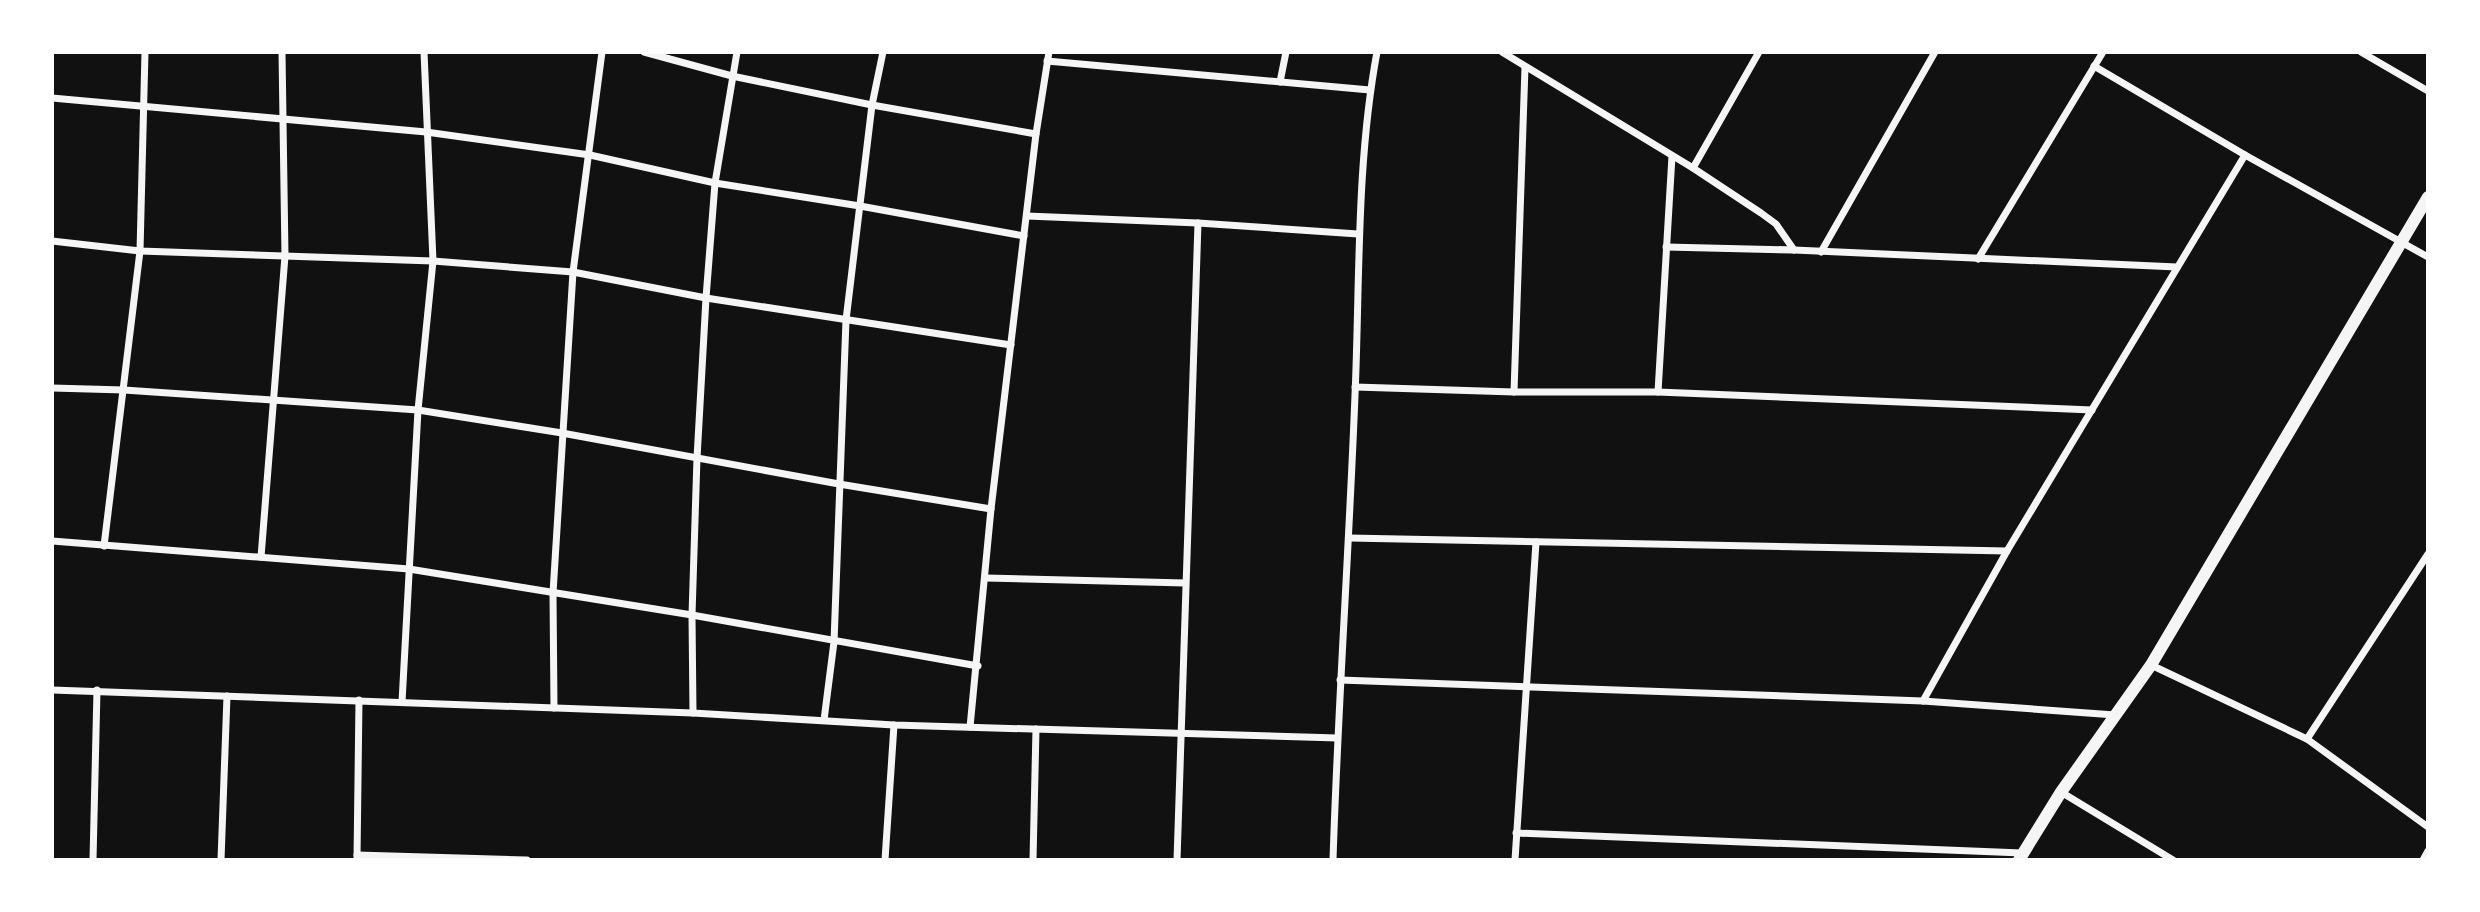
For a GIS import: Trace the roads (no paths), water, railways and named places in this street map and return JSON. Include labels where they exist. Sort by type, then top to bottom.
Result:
[{"type":"main road","points":[[2020,856],[2061,792],[2151,665],[2427,197]]},
{"type":"street","points":[[104,545],[140,251],[145,52]]},
{"type":"street","points":[[261,557],[285,256],[282,52]]},
{"type":"street","points":[[402,702],[418,411],[433,261],[424,52]]},
{"type":"street","points":[[554,708],[553,593],[573,272],[603,52]]},
{"type":"street","points":[[644,52],[732,75],[873,105],[1036,134]]},
{"type":"street","points":[[693,713],[692,615],[706,298],[715,183],[737,52]]},
{"type":"street","points":[[824,720],[834,642],[846,320],[873,105],[883,52]]},
{"type":"street","points":[[1280,82],[1286,52]]},
{"type":"street","points":[[1333,859],[1349,538],[1359,234],[1370,90],[1377,52]]},
{"type":"street","points":[[1503,52],[1693,168],[1776,224],[1794,250]]},
{"type":"street","points":[[1693,168],[1759,52]]},
{"type":"street","points":[[1821,252],[1935,52]]},
{"type":"street","points":[[1978,258],[2103,52]]},
{"type":"street","points":[[2361,52],[2427,91]]},
{"type":"street","points":[[970,727],[978,666],[991,509],[1036,134],[1048,57],[1370,90]]},
{"type":"street","points":[[2094,66],[2427,257]]},
{"type":"street","points":[[1514,392],[1525,67]]},
{"type":"street","points":[[52,98],[426,132],[590,155],[715,183],[1024,236]]},
{"type":"street","points":[[1923,701],[2007,551],[2245,155]]},
{"type":"street","points":[[1658,392],[1672,156]]},
{"type":"street","points":[[1027,216],[1198,223],[1359,234]]},
{"type":"street","points":[[1177,859],[1198,223]]},
{"type":"street","points":[[52,241],[140,251],[433,261],[573,272],[706,298],[1011,345]]},
{"type":"street","points":[[1666,247],[2177,267]]},
{"type":"street","points":[[1355,387],[1514,392],[1658,392],[2092,410]]},
{"type":"street","points":[[52,388],[124,390],[418,411],[562,433],[991,509]]},
{"type":"street","points":[[1349,538],[2007,551]]},
{"type":"street","points":[[52,541],[409,569],[692,615],[978,666]]},
{"type":"street","points":[[1515,859],[1536,542]]},
{"type":"street","points":[[2307,739],[2427,554]]},
{"type":"street","points":[[985,578],[1185,583]]},
{"type":"street","points":[[2151,665],[2307,739],[2427,827]]},
{"type":"street","points":[[1340,680],[1923,701],[2115,715]]},
{"type":"street","points":[[52,690],[693,713],[970,727],[1337,738]]},
{"type":"street","points":[[93,859],[97,690]]},
{"type":"street","points":[[221,859],[227,695]]},
{"type":"street","points":[[359,700],[357,857],[527,859]]},
{"type":"street","points":[[885,859],[894,724]]},
{"type":"street","points":[[1033,859],[1036,729]]},
{"type":"street","points":[[2061,792],[2173,859]]},
{"type":"street","points":[[1516,833],[2020,856]]},
{"type":"street","points":[[2423,859],[2427,851]]}]
